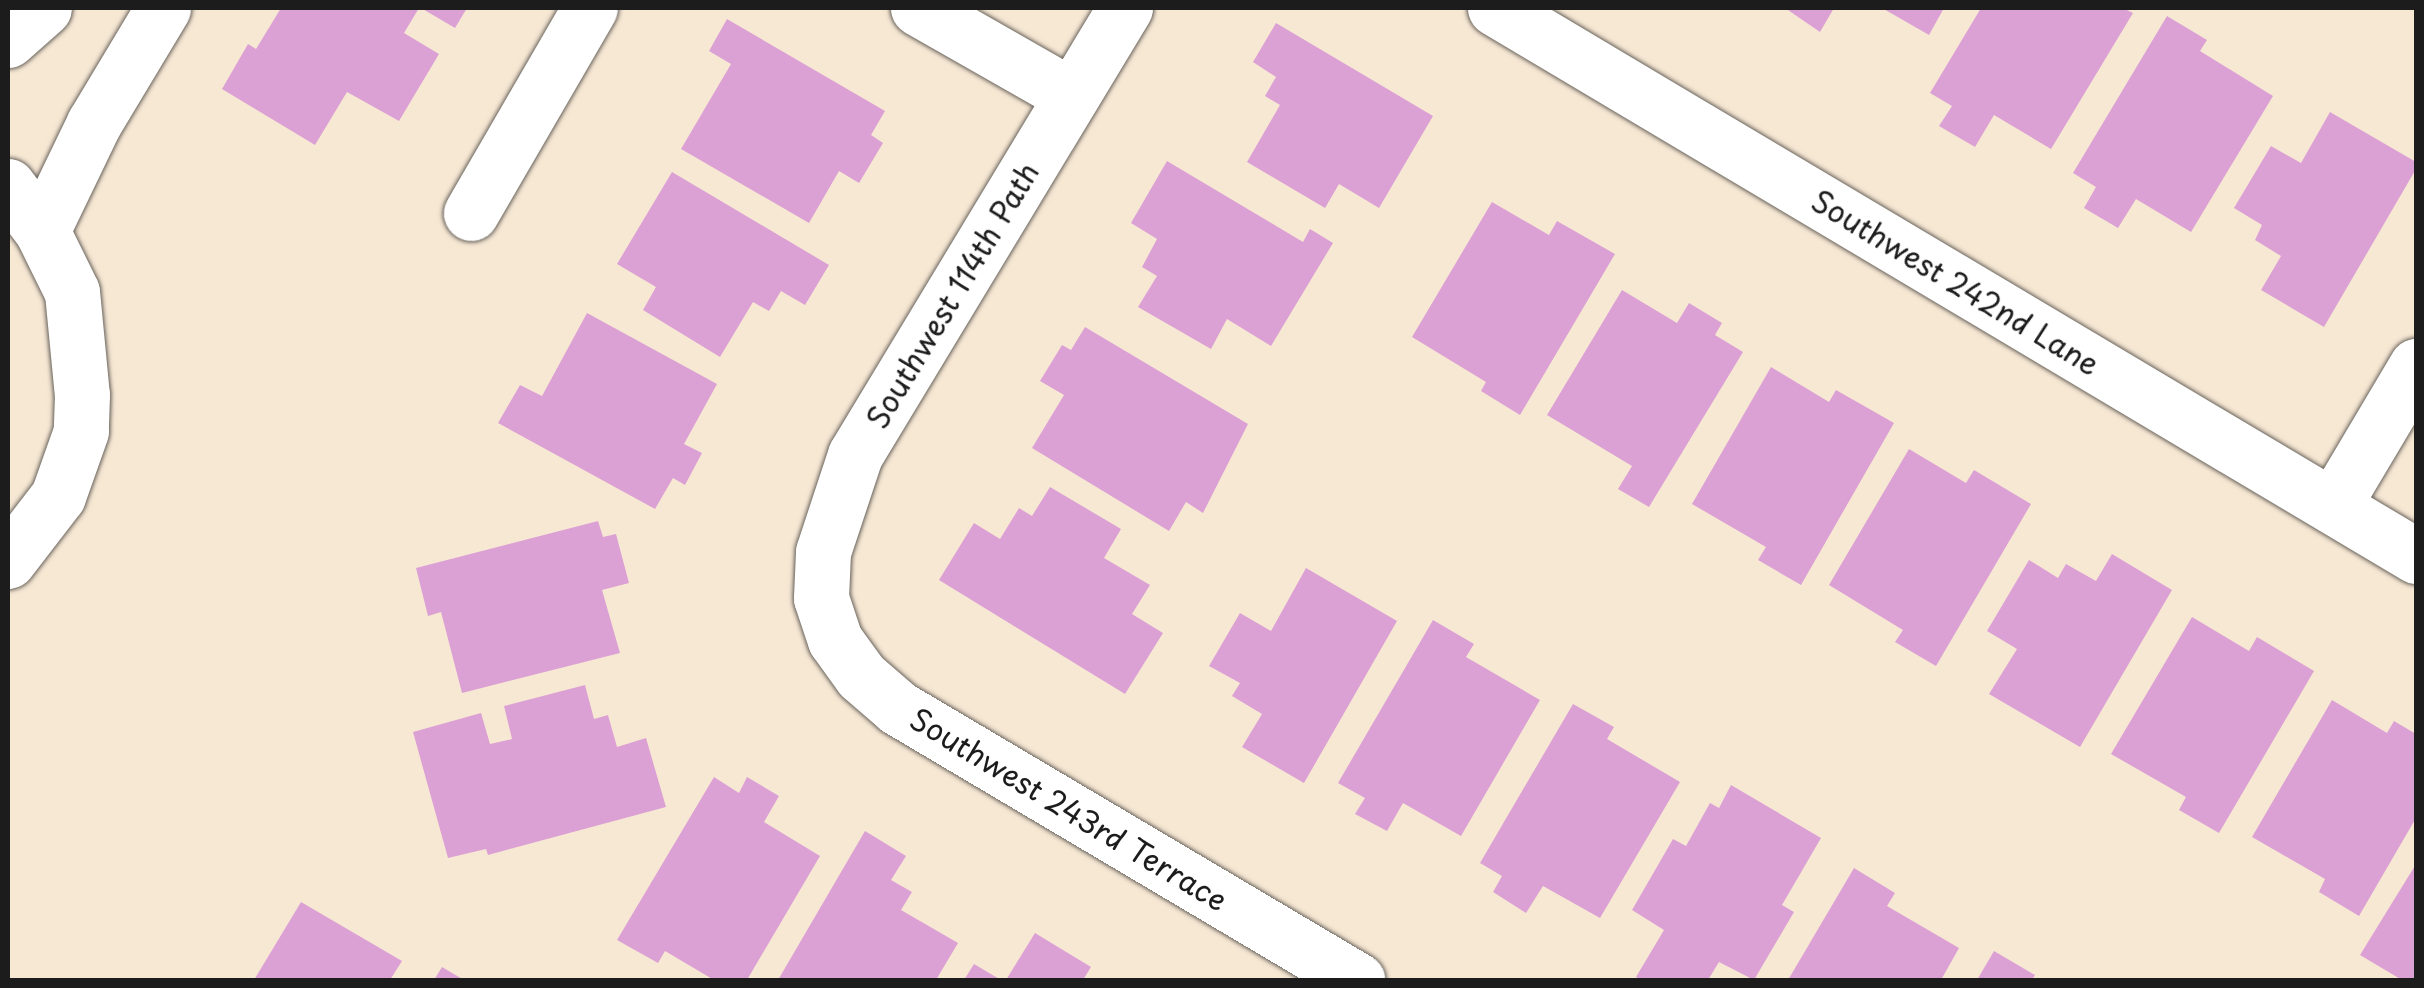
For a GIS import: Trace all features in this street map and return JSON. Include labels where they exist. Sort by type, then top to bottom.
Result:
[{"type":"street","points":[[8,40],[44,8]]},
{"type":"street","points":[[42,232],[94,123],[163,8]]},
{"type":"street","points":[[470,212],[590,8]]},
{"type":"street","points":[[918,8],[1072,96]]},
{"type":"street","name":"Southwest 114th Path","points":[[821,598],[823,552],[855,455],[1125,8]]},
{"type":"street","name":"Southwest 242nd Lane","points":[[1495,8],[2416,556]]},
{"type":"street","points":[[8,186],[42,232],[72,292],[82,350],[81,432],[58,496],[8,561]]},
{"type":"street","points":[[2333,506],[2416,366]]},
{"type":"street","name":"Southwest 243rd Terrace","points":[[821,598],[835,640],[862,676],[898,708],[1357,980]]},
{"type":"building","points":[[281,8],[419,8],[404,33],[439,54],[399,121],[347,92],[315,145],[222,89],[248,44],[256,49]]},
{"type":"building","points":[[421,8],[467,8],[455,28]]},
{"type":"building","points":[[1785,8],[1834,8],[1820,32]]},
{"type":"building","points":[[1882,8],[1944,8],[1929,35]]},
{"type":"building","points":[[1981,8],[2123,8],[2133,13],[2051,149],[1994,115],[1975,147],[1939,126],[1952,106],[1930,93]]},
{"type":"building","points":[[2167,16],[2207,40],[2200,51],[2273,96],[2191,232],[2136,199],[2118,228],[2084,208],[2096,187],[2073,173]]},
{"type":"building","points":[[727,19],[885,111],[871,135],[883,143],[859,183],[839,171],[809,223],[681,149],[731,64],[709,51]]},
{"type":"building","points":[[1276,23],[1433,116],[1379,208],[1339,184],[1325,208],[1247,162],[1280,105],[1265,96],[1276,77],[1253,62]]},
{"type":"building","points":[[2330,112],[2416,162],[2416,169],[2324,327],[2261,290],[2281,256],[2255,240],[2262,225],[2234,208],[2271,146],[2301,163]]},
{"type":"building","points":[[1167,161],[1303,242],[1310,229],[1333,243],[1271,346],[1227,319],[1211,349],[1138,307],[1157,276],[1142,267],[1157,239],[1131,223]]},
{"type":"building","points":[[672,172],[829,265],[805,305],[781,291],[769,311],[753,302],[720,357],[643,310],[656,287],[617,264]]},
{"type":"building","points":[[1492,202],[1549,235],[1557,221],[1615,254],[1520,415],[1481,391],[1486,382],[1412,337]]},
{"type":"building","points":[[1622,290],[1677,323],[1689,303],[1722,323],[1715,335],[1743,352],[1649,507],[1618,489],[1632,466],[1547,415]]},
{"type":"building","points":[[587,313],[717,384],[684,444],[702,453],[685,485],[673,478],[655,509],[498,423],[520,385],[542,396]]},
{"type":"building","points":[[1085,327],[1248,424],[1203,513],[1186,502],[1169,531],[1032,448],[1064,395],[1040,381],[1062,345],[1071,350]]},
{"type":"building","points":[[1771,367],[1829,402],[1836,390],[1894,423],[1801,585],[1758,560],[1766,547],[1692,504]]},
{"type":"building","points":[[1909,449],[1966,483],[1974,470],[2031,504],[1936,666],[1895,642],[1903,630],[1829,585]]},
{"type":"building","points":[[1050,487],[1121,529],[1104,558],[1150,585],[1132,614],[1163,633],[1125,694],[939,580],[974,523],[1000,539],[1019,508],[1032,516]]},
{"type":"building","points":[[598,521],[603,537],[616,534],[629,583],[602,590],[620,653],[462,693],[441,612],[428,616],[416,568]]},
{"type":"building","points":[[2112,554],[2172,590],[2080,747],[1989,694],[2017,649],[1987,631],[2029,560],[2058,578],[2066,564],[2096,581]]},
{"type":"building","points":[[1306,568],[1397,621],[1304,783],[1242,747],[1262,714],[1232,696],[1240,683],[1209,666],[1240,613],[1271,631]]},
{"type":"building","points":[[2192,617],[2249,651],[2257,637],[2314,671],[2219,833],[2179,810],[2186,797],[2111,754]]},
{"type":"building","points":[[1433,620],[1474,644],[1466,657],[1540,700],[1461,836],[1403,803],[1387,831],[1355,814],[1365,798],[1338,783]]},
{"type":"building","points":[[585,685],[594,719],[608,715],[617,747],[646,738],[666,807],[488,855],[486,849],[448,858],[413,732],[481,713],[490,744],[512,739],[504,706]]},
{"type":"building","points":[[2332,700],[2387,733],[2394,721],[2416,734],[2416,818],[2359,916],[2319,892],[2325,879],[2252,837]]},
{"type":"building","points":[[1573,704],[1614,727],[1607,739],[1680,782],[1600,918],[1543,886],[1526,913],[1493,892],[1502,876],[1480,863]]},
{"type":"building","points":[[714,777],[739,793],[747,777],[779,796],[764,822],[820,856],[747,980],[714,980],[665,951],[658,963],[617,940]]},
{"type":"building","points":[[1731,785],[1821,838],[1782,905],[1794,912],[1754,980],[1719,962],[1708,980],[1642,980],[1636,977],[1664,930],[1632,910],[1673,839],[1686,846],[1710,803],[1719,808]]},
{"type":"building","points":[[865,831],[906,856],[891,880],[912,892],[901,910],[958,943],[936,980],[778,980]]},
{"type":"building","points":[[2416,864],[2416,980],[2402,980],[2360,955]]},
{"type":"building","points":[[1854,868],[1895,893],[1887,906],[1959,948],[1941,980],[1788,980]]},
{"type":"building","points":[[301,902],[402,961],[390,980],[254,980]]},
{"type":"building","points":[[1035,933],[1091,967],[1083,980],[1006,980]]},
{"type":"building","points":[[1994,951],[2035,975],[2032,980],[1977,980]]},
{"type":"building","points":[[974,964],[1001,980],[964,980]]},
{"type":"building","points":[[442,967],[464,980],[434,980]]}]
